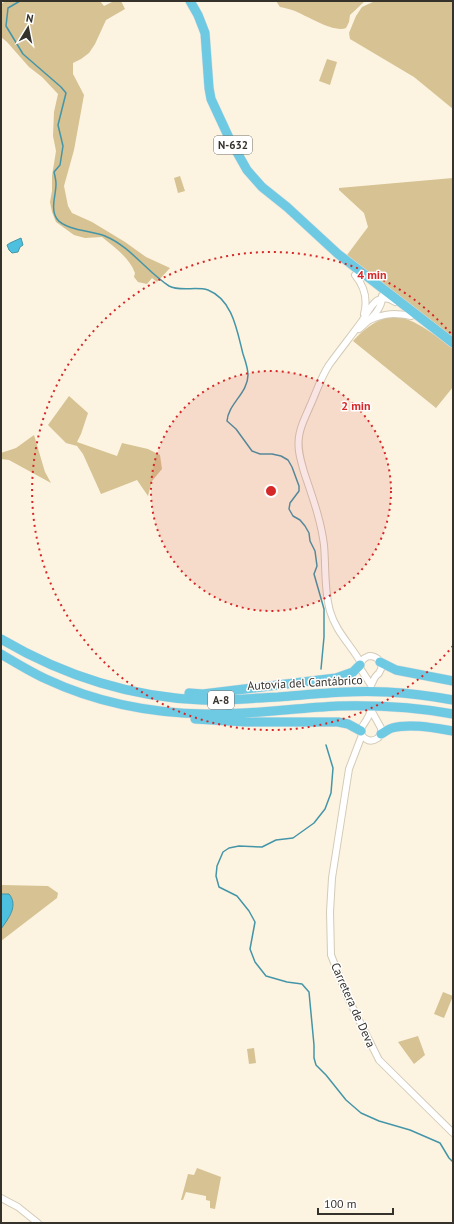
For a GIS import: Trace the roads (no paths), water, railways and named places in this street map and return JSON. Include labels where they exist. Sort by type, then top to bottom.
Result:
[{"type":"highway","name":"N-632","points":[[190,1],[198,15],[205,34],[209,88],[213,104],[230,140],[247,170],[262,187],[287,207],[358,274]]},
{"type":"highway","points":[[358,274],[383,298],[430,326],[453,343]]},
{"type":"highway","points":[[358,274],[413,316]]},
{"type":"highway","points":[[1,635],[21,647],[86,675],[123,686],[164,693],[203,694],[336,678],[353,672],[361,664]]},
{"type":"highway","name":"Autovía del Cantábrico","points":[[1,638],[44,662],[84,679],[122,690],[163,697],[203,700],[338,692],[386,692],[428,695],[453,700]]},
{"type":"highway","name":"Autovía del Cantábrico","points":[[1,654],[46,679],[88,696],[129,706],[164,711],[205,714],[242,713],[338,706],[386,706],[426,709],[453,714]]},
{"type":"highway","points":[[380,662],[396,670],[453,681]]},
{"type":"highway","points":[[129,706],[146,712],[205,720],[246,722],[338,722],[348,724],[361,733]]},
{"type":"highway","points":[[381,734],[392,728],[402,726],[426,727],[453,731]]},
{"type":"street","points":[[358,274],[366,296],[366,320]]},
{"type":"street","points":[[361,664],[353,650],[346,643],[338,630],[330,612],[324,544],[319,517],[298,447],[301,428],[328,366],[354,333],[378,309],[383,298]]},
{"type":"street","points":[[366,320],[382,315],[393,314],[413,316]]},
{"type":"street","points":[[353,650],[376,657],[380,662],[380,672],[372,677],[366,676],[361,671],[363,659],[369,656]]},
{"type":"street","points":[[371,710],[381,728],[381,734],[376,740],[366,739],[361,733],[363,724],[367,721],[371,710]]},
{"type":"street","points":[[367,721],[377,721]]},
{"type":"street","name":"Carretera de Deva","points":[[361,733],[356,752],[349,769],[332,878],[330,912],[331,955],[348,998],[379,1060],[453,1132]]},
{"type":"street","name":"Carretera de Deva","points":[[356,752],[364,742],[370,740]]},
{"type":"street","points":[[1,1198],[18,1207],[38,1223]]},
{"type":"water","points":[[21,238],[23,245],[20,247],[18,252],[12,253],[7,245]]},
{"type":"water","points":[[1,894],[9,894],[12,899],[13,908],[7,921],[1,929]]},
{"type":"waterway","points":[[20,1],[8,8],[6,26],[23,54],[66,93],[58,125],[63,146],[60,165],[54,172],[56,180],[54,211],[57,219],[66,226],[100,234],[123,246],[161,280],[173,288],[208,290],[223,301],[233,317],[248,370],[248,375],[245,387],[231,409],[227,421],[236,429],[252,451],[260,454],[281,456],[288,460],[292,467],[299,486],[299,491],[290,503],[289,509],[293,516],[300,520],[309,533],[310,541],[315,551],[317,566],[314,574],[324,609],[324,637],[321,669]]},
{"type":"waterway","points":[[326,745],[333,768],[331,793],[325,809],[314,823],[293,838],[276,840],[262,847],[239,846],[229,848],[223,852],[217,866],[216,876],[219,887],[237,896],[249,911],[255,922],[250,949],[255,962],[266,976],[287,982],[302,984],[309,992],[314,1058],[316,1065],[346,1100],[361,1113],[379,1121],[410,1130],[440,1143],[453,1162]]}]
